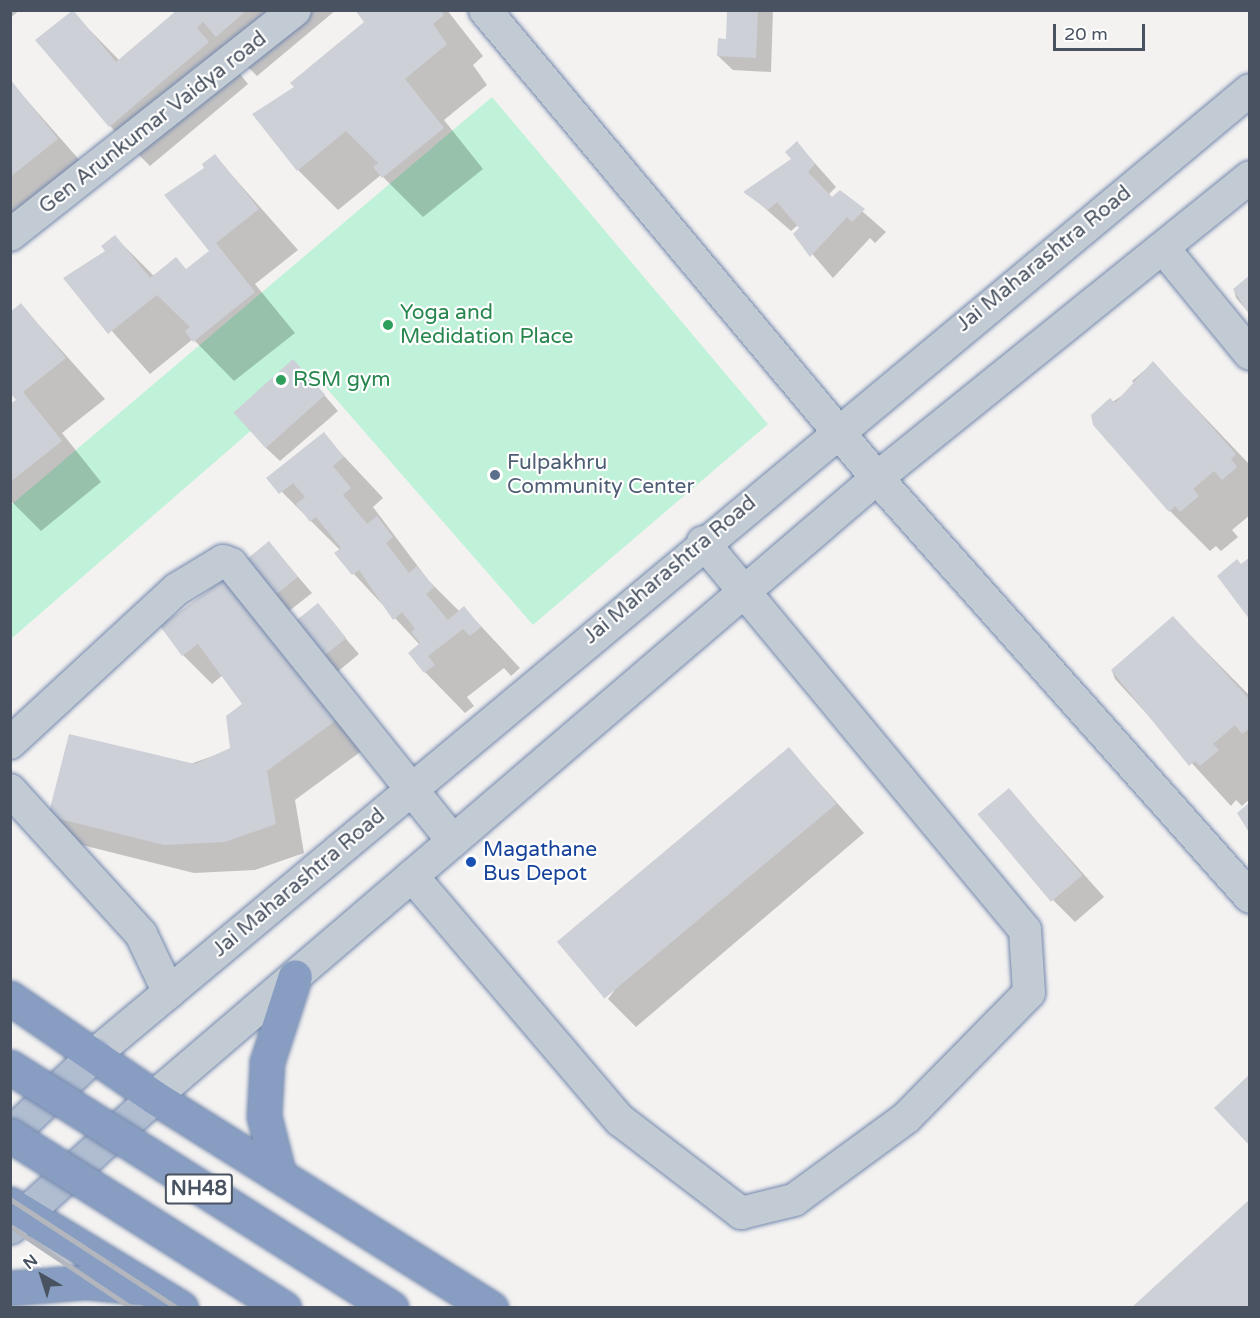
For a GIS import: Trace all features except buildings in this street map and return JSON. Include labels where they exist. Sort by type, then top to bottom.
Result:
[{"type":"highway","points":[[279,1175],[264,1116],[267,1062],[295,976]]},
{"type":"highway","points":[[10,998],[95,1054],[154,1097],[490,1308]]},
{"type":"highway","name":"NH48","points":[[10,1067],[391,1308]]},
{"type":"highway","name":"NH48","points":[[10,1134],[284,1308]]},
{"type":"highway","points":[[15,1215],[180,1308]]},
{"type":"highway","points":[[10,1288],[86,1282],[151,1290]]},
{"type":"main road","points":[[10,1134],[95,1054]]},
{"type":"main road","points":[[15,1215],[154,1097]]},
{"type":"street","name":"Gen Arunkumar Vaidya road","points":[[10,236],[294,10]]},
{"type":"street","points":[[485,10],[877,478],[1250,897]]},
{"type":"street","name":"Jai Maharashtra Road","points":[[95,1054],[837,430],[1250,90]]},
{"type":"street","points":[[154,1097],[877,478],[1250,177]]},
{"type":"street","points":[[1163,248],[1250,354]]},
{"type":"street","points":[[412,876],[620,1120],[741,1213],[794,1200],[906,1118],[1029,993],[1024,930],[704,542]]},
{"type":"street","points":[[10,743],[177,589],[223,561],[413,787],[453,841]]},
{"type":"street","points":[[10,790],[141,934],[169,993]]},
{"type":"green space","points":[[492,97],[768,424],[533,625],[315,375],[11,639],[11,505]]},
{"type":"railway","points":[[10,1199],[177,1308]]},
{"type":"railway","points":[[10,1226],[132,1308]]},
{"type":"place","name":"Yoga and Medidation Place","points":[[388,325]]},
{"type":"place","name":"RSM gym","points":[[281,380]]},
{"type":"place","name":"Fulpakhru Community Center","points":[[495,475]]},
{"type":"place","name":"Magathane Bus Depot","points":[[471,862]]}]
